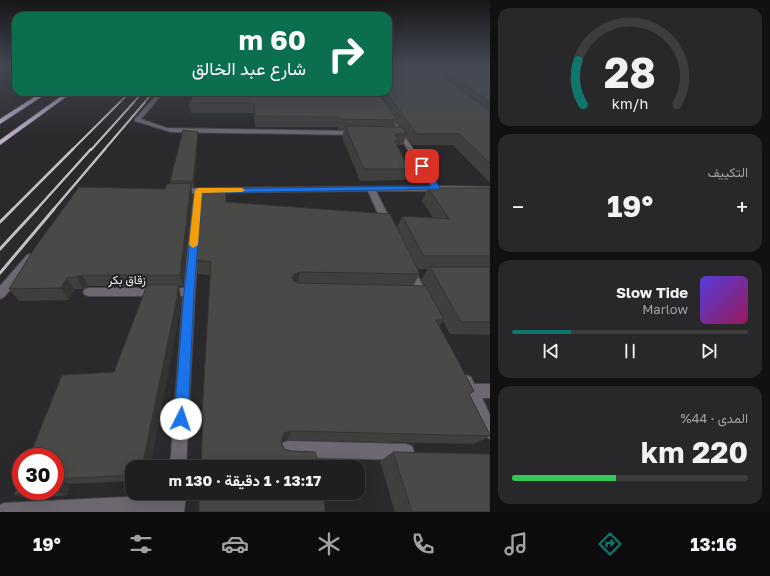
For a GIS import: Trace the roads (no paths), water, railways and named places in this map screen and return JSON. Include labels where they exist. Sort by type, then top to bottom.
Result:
[{"type":"highway","points":[[0,122],[40,96]]},
{"type":"highway","points":[[1,142],[64,96]]},
{"type":"street","points":[[158,96],[137,120],[171,130],[361,133]]},
{"type":"street","points":[[375,96],[436,188]]},
{"type":"street","points":[[392,134],[400,134]]},
{"type":"street","points":[[371,188],[395,238]]},
{"type":"street","points":[[167,191],[371,188],[490,189]]},
{"type":"street","points":[[178,460],[189,292],[198,190]]},
{"type":"street","points":[[0,294],[39,248]]},
{"type":"street","points":[[405,260],[416,274],[422,294],[429,308]]},
{"type":"street","name":"زقاق بكر","points":[[89,292],[189,292]]},
{"type":"street","points":[[406,294],[422,294]]},
{"type":"street","points":[[460,370],[490,431]]},
{"type":"street","points":[[470,391],[490,391]]},
{"type":"street","points":[[288,449],[420,453]]},
{"type":"street","points":[[4,512],[176,503]]},
{"type":"railway","points":[[0,222],[126,96]]},
{"type":"railway","points":[[133,103],[139,96]]},
{"type":"railway","points":[[144,103],[150,96]]},
{"type":"railway","points":[[91,150],[134,102]]},
{"type":"railway","points":[[104,150],[145,102]]},
{"type":"railway","points":[[36,210],[91,149]]},
{"type":"railway","points":[[53,210],[105,149]]},
{"type":"railway","points":[[0,249],[37,209]]},
{"type":"railway","points":[[0,273],[54,209]]}]
